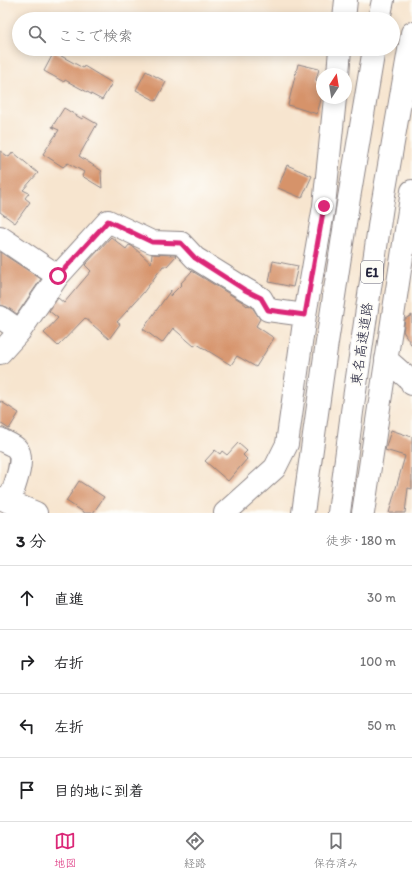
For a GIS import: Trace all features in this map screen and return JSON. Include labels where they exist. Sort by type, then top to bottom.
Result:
[{"type":"main road","points":[[345,12],[346,0]]},
{"type":"main road","points":[[380,12],[383,0]]},
{"type":"main road","name":"東名高速道路","points":[[339,513],[382,206],[412,33]]},
{"type":"main road","points":[[338,68],[339,56]]},
{"type":"main road","points":[[303,513],[346,212],[373,56]]},
{"type":"main road","points":[[225,513],[275,468],[287,444],[305,315],[324,206],[334,104]]},
{"type":"main road","points":[[363,513],[412,191]]},
{"type":"main road","points":[[0,353],[20,331],[58,276],[108,221],[152,242],[181,243],[195,258],[245,290],[261,298],[268,310],[305,315]]},
{"type":"main road","points":[[0,237],[58,276]]},
{"type":"main road","points":[[396,294],[412,280]]},
{"type":"main road","points":[[0,317],[20,331]]},
{"type":"main road","points":[[386,359],[412,384]]},
{"type":"main road","points":[[0,439],[17,448],[19,453],[20,466],[5,500],[36,513]]},
{"type":"building","points":[[52,56],[61,56],[83,68],[84,66],[112,83],[102,100],[65,80],[64,82],[44,71]]},
{"type":"building","points":[[298,64],[316,68],[316,104],[320,104],[317,114],[288,105]]},
{"type":"building","points":[[146,71],[166,82],[156,101],[136,90]]},
{"type":"building","points":[[64,108],[82,119],[83,116],[97,124],[79,156],[102,171],[102,188],[82,176],[84,172],[68,163],[63,167],[43,154],[59,130],[52,127]]},
{"type":"building","points":[[0,151],[9,157],[13,152],[38,173],[23,190],[29,193],[25,198],[30,202],[15,223],[0,212]]},
{"type":"building","points":[[287,165],[312,176],[302,198],[278,188]]},
{"type":"building","points":[[111,237],[126,249],[129,245],[132,246],[151,263],[152,254],[176,256],[167,266],[163,266],[143,293],[117,322],[120,324],[109,339],[85,318],[58,346],[44,333],[58,318],[49,311],[58,298],[64,303],[91,271],[85,265]]},
{"type":"building","points":[[0,252],[41,279],[17,314],[7,307],[0,305]]},
{"type":"building","points":[[273,261],[298,266],[293,287],[269,282]]},
{"type":"building","points":[[192,271],[247,306],[252,307],[260,319],[256,326],[274,338],[256,367],[237,356],[231,365],[197,344],[194,346],[173,328],[162,343],[143,329],[171,290],[170,296]]},
{"type":"building","points":[[412,315],[412,346],[403,331],[405,319]]},
{"type":"building","points":[[0,401],[19,413],[9,429],[0,423]]},
{"type":"building","points":[[391,430],[412,437],[412,489],[408,488],[405,513],[389,513],[405,456],[385,450]]},
{"type":"building","points":[[238,443],[247,451],[243,455],[247,459],[228,481],[205,461],[215,450],[220,454],[222,451],[227,455]]},
{"type":"building","points":[[79,481],[104,497],[93,513],[85,513],[66,501]]},
{"type":"route","points":[[58,276],[108,221],[152,242],[181,243],[195,258],[245,290],[261,298],[268,310],[305,315],[324,206]]}]
